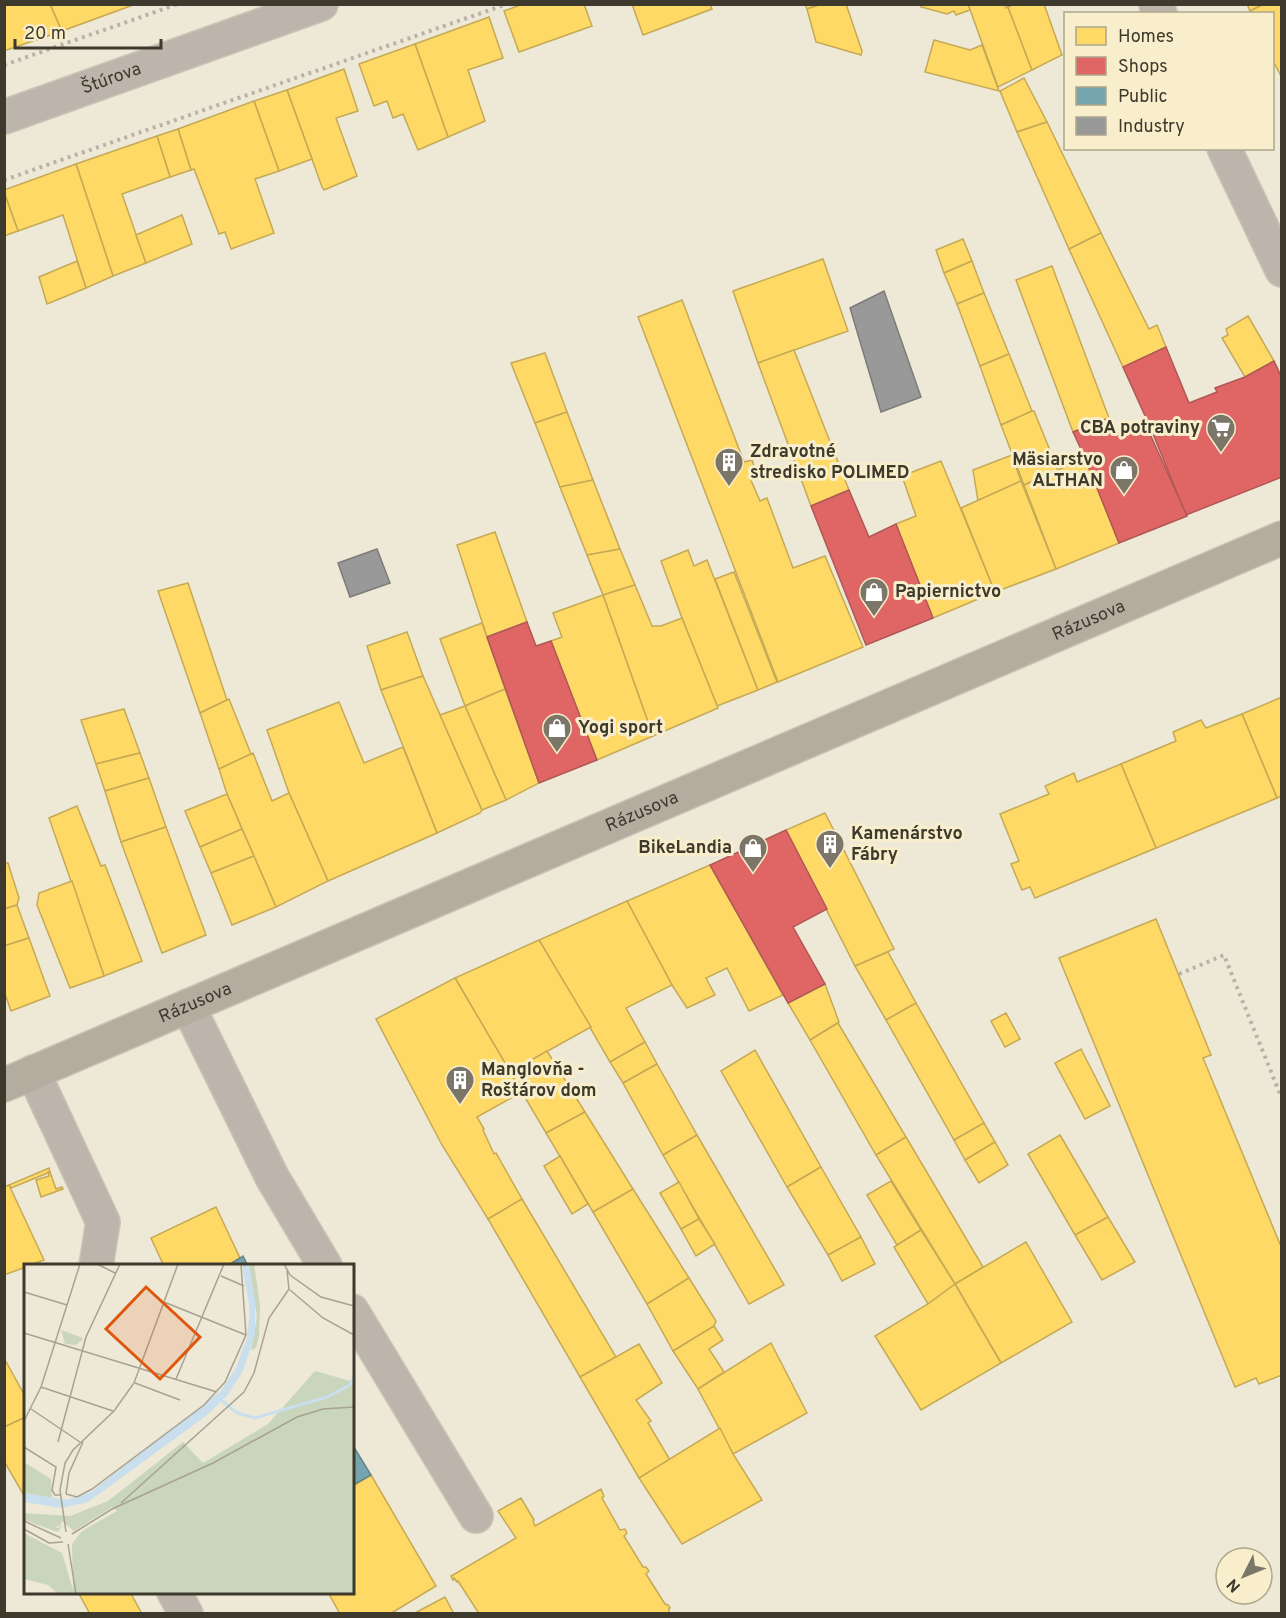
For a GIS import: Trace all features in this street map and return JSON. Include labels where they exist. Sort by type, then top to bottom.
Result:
[{"type":"main road","name":"Rázusova","points":[[19,1079],[1281,538]]},
{"type":"street","name":"Štúrova","points":[[4,117],[321,4]]},
{"type":"street","points":[[1225,150],[1281,270]]},
{"type":"street","points":[[188,1006],[272,1177],[324,1264]]},
{"type":"street","points":[[19,1079],[103,1222],[96,1264]]},
{"type":"street","points":[[354,1314],[476,1516]]},
{"type":"street","points":[[175,1594],[186,1614]]},
{"type":"path","points":[[4,65],[178,4]]},
{"type":"path","points":[[4,180],[507,4]]},
{"type":"path","points":[[1179,974],[1224,955],[1281,1099]]},
{"type":"building: Homes","points":[[4,4],[50,4],[62,31],[4,51]]},
{"type":"building: Homes","points":[[50,4],[136,4],[62,31]]},
{"type":"building: Homes","points":[[523,4],[584,4],[592,26],[519,52],[504,11]]},
{"type":"building: Homes","points":[[632,4],[710,4],[712,9],[643,35]]},
{"type":"building: Homes","points":[[805,4],[822,4],[807,9]]},
{"type":"building: Homes","points":[[822,4],[846,4],[862,51],[861,55],[816,42],[807,9]]},
{"type":"building: Homes","points":[[921,4],[968,4],[970,10],[956,15],[954,11],[947,14],[921,7]]},
{"type":"building: Homes","points":[[968,4],[1005,4],[1006,8],[1008,7],[1032,70],[998,87]]},
{"type":"building: Homes","points":[[1015,4],[1044,4],[1062,55],[1032,70],[1008,7]]},
{"type":"building: Homes","points":[[1247,4],[1264,4],[1250,11]]},
{"type":"building: Homes","points":[[1264,4],[1282,4],[1282,78],[1274,63],[1274,12],[1250,11]]},
{"type":"building: Homes","points":[[489,17],[503,58],[468,70],[485,121],[448,137],[415,44]]},
{"type":"building: Homes","points":[[934,40],[970,50],[982,45],[999,91],[925,72]]},
{"type":"building: Homes","points":[[415,44],[448,137],[418,150],[403,114],[393,118],[387,101],[374,106],[359,64]]},
{"type":"building: Homes","points":[[344,69],[358,111],[336,118],[357,176],[324,190],[287,90]]},
{"type":"building: Homes","points":[[1024,78],[1047,122],[1017,132],[1000,91]]},
{"type":"building: Homes","points":[[287,90],[312,159],[279,171],[254,101]]},
{"type":"building: Homes","points":[[254,101],[279,171],[255,179],[274,233],[231,249],[225,232],[219,234],[194,169],[191,170],[178,129]]},
{"type":"building: Homes","points":[[1047,122],[1101,233],[1069,249],[1017,132]]},
{"type":"building: Homes","points":[[178,129],[191,170],[170,177],[157,136]]},
{"type":"building: Homes","points":[[157,136],[170,177],[122,194],[146,263],[113,276],[76,164]]},
{"type":"building: Homes","points":[[76,164],[113,276],[86,288],[63,215],[18,231],[4,192],[4,190]]},
{"type":"building: Homes","points":[[4,192],[18,231],[4,236]]},
{"type":"building: Homes","points":[[182,215],[192,244],[146,263],[136,235]]},
{"type":"building: Homes","points":[[1101,233],[1149,329],[1157,325],[1166,347],[1123,367],[1069,249]]},
{"type":"building: Homes","points":[[963,239],[972,261],[944,273],[936,250]]},
{"type":"building: Homes","points":[[823,259],[848,331],[758,363],[733,291]]},
{"type":"building: Homes","points":[[77,261],[86,288],[47,304],[39,277]]},
{"type":"building: Homes","points":[[972,261],[984,293],[957,304],[944,273]]},
{"type":"building: Homes","points":[[1052,266],[1109,418],[1073,432],[1016,280]]},
{"type":"building: Homes","points":[[984,293],[1009,354],[980,366],[957,304]]},
{"type":"building: Homes","name":"Zdravotné stredisko POLIMED","points":[[682,300],[744,462],[752,460],[757,476],[750,478],[760,501],[767,498],[793,568],[825,556],[863,647],[778,682],[638,317]]},
{"type":"building: Homes","points":[[1248,316],[1274,361],[1245,377],[1222,338],[1228,335],[1226,329]]},
{"type":"building: Homes","points":[[794,350],[849,490],[811,506],[758,363]]},
{"type":"building: Homes","points":[[545,353],[567,412],[535,423],[511,363]]},
{"type":"building: Homes","points":[[1009,354],[1032,411],[1001,425],[980,366]]},
{"type":"building: Homes","points":[[1034,411],[1058,470],[1024,485],[1001,425]]},
{"type":"building: Homes","points":[[567,412],[593,480],[560,487],[535,423]]},
{"type":"building: Homes","points":[[1012,455],[1021,481],[978,501],[973,470]]},
{"type":"building: Homes","points":[[1085,458],[1119,543],[1056,569],[1024,485]]},
{"type":"building: Homes","points":[[941,461],[995,592],[933,618],[896,524],[916,516],[902,476]]},
{"type":"building: Homes","points":[[593,480],[620,549],[587,555],[560,487]]},
{"type":"building: Homes","points":[[1021,481],[1056,569],[995,592],[961,508]]},
{"type":"building: Homes","points":[[495,532],[527,622],[487,637],[457,545]]},
{"type":"building: Homes","points":[[620,549],[635,585],[603,595],[587,555]]},
{"type":"building: Homes","points":[[688,550],[694,566],[707,560],[758,690],[717,706],[661,561]]},
{"type":"building: Homes","points":[[734,572],[777,682],[758,690],[715,579]]},
{"type":"building: Homes","points":[[188,583],[227,700],[200,713],[158,591]]},
{"type":"building: Homes","points":[[635,585],[652,626],[661,626],[682,618],[718,708],[653,736],[603,595]]},
{"type":"building: Homes","points":[[603,595],[653,736],[597,760],[551,641],[562,637],[553,613]]},
{"type":"building: Homes","points":[[482,623],[505,689],[465,706],[440,639]]},
{"type":"building: Homes","points":[[407,632],[423,676],[381,690],[367,646]]},
{"type":"building: Homes","points":[[423,676],[482,810],[437,833],[381,690]]},
{"type":"building: Homes","points":[[505,689],[539,783],[506,800],[465,706]]},
{"type":"building: Homes","points":[[1282,697],[1282,796],[1277,798],[1242,714]]},
{"type":"building: Homes","points":[[229,699],[251,754],[219,769],[200,713]]},
{"type":"building: Homes","points":[[339,702],[364,763],[403,747],[437,833],[328,881],[289,793],[267,730]]},
{"type":"building: Homes","points":[[465,706],[506,800],[482,810],[440,715]]},
{"type":"building: Homes","points":[[124,709],[140,753],[96,764],[81,720]]},
{"type":"building: Homes","points":[[1242,714],[1277,798],[1156,848],[1121,764],[1176,741],[1173,732],[1201,720],[1206,728]]},
{"type":"building: Homes","points":[[140,753],[149,778],[105,791],[96,764]]},
{"type":"building: Homes","points":[[253,753],[272,801],[289,793],[328,881],[276,907],[227,794],[219,769]]},
{"type":"building: Homes","points":[[1121,764],[1156,848],[1035,898],[1030,887],[1022,890],[1011,864],[1019,861],[1000,814],[1049,794],[1045,786],[1074,773],[1077,782]]},
{"type":"building: Homes","points":[[149,778],[166,827],[121,842],[105,791]]},
{"type":"building: Homes","points":[[227,794],[242,829],[200,847],[185,811]]},
{"type":"building: Homes","points":[[77,806],[101,866],[105,865],[142,961],[104,976],[49,818]]},
{"type":"building: Homes","name":"Kamenárstvo Fábry","points":[[825,813],[894,949],[855,966],[786,830]]},
{"type":"building: Homes","points":[[166,827],[206,935],[162,953],[121,842]]},
{"type":"building: Homes","points":[[242,829],[254,856],[211,873],[200,847]]},
{"type":"building: Homes","points":[[254,856],[276,907],[232,925],[211,873]]},
{"type":"building: Homes","points":[[8,863],[19,898],[17,905],[4,909],[4,864]]},
{"type":"building: Homes","points":[[710,865],[783,995],[749,1011],[727,968],[706,978],[715,995],[687,1008],[672,985],[627,901]]},
{"type":"building: Homes","points":[[72,881],[104,976],[70,988],[37,905],[39,893]]},
{"type":"building: Homes","points":[[627,901],[672,985],[626,1008],[645,1042],[610,1062],[539,940]]},
{"type":"building: Homes","points":[[17,905],[29,938],[4,946],[4,909]]},
{"type":"building: Homes","points":[[1156,919],[1211,1055],[1203,1058],[1282,1249],[1282,1375],[1259,1384],[1256,1378],[1235,1387],[1059,958]]},
{"type":"building: Homes","points":[[29,938],[50,996],[11,1011],[4,991],[4,946]]},
{"type":"building: Homes","points":[[539,940],[591,1027],[510,1072],[455,978]]},
{"type":"building: Homes","points":[[888,952],[916,1003],[886,1020],[855,966]]},
{"type":"building: Homes","name":"Manglovňa - Roštárov dom","points":[[455,978],[522,1092],[477,1117],[494,1154],[496,1153],[522,1199],[488,1219],[442,1145],[376,1019]]},
{"type":"building: Homes","points":[[825,984],[839,1022],[810,1040],[788,1003]]},
{"type":"building: Homes","points":[[916,1003],[984,1123],[954,1140],[886,1020]]},
{"type":"building: Homes","points":[[1006,1013],[1020,1039],[1005,1047],[991,1021]]},
{"type":"building: Homes","points":[[838,1023],[906,1137],[876,1155],[810,1040]]},
{"type":"building: Homes","points":[[645,1042],[657,1064],[623,1083],[610,1062]]},
{"type":"building: Homes","points":[[1081,1049],[1110,1106],[1085,1119],[1055,1063]]},
{"type":"building: Homes","points":[[755,1050],[821,1167],[787,1187],[721,1071]]},
{"type":"building: Homes","points":[[547,1051],[585,1112],[546,1133],[510,1072]]},
{"type":"building: Homes","points":[[657,1064],[697,1135],[663,1155],[623,1083]]},
{"type":"building: Homes","points":[[585,1112],[633,1189],[593,1212],[546,1133]]},
{"type":"building: Homes","points":[[984,1123],[995,1142],[965,1160],[954,1140]]},
{"type":"building: Homes","points":[[697,1135],[784,1285],[749,1304],[663,1155]]},
{"type":"building: Homes","points":[[1060,1135],[1108,1217],[1075,1235],[1028,1154]]},
{"type":"building: Homes","points":[[906,1137],[983,1267],[955,1284],[876,1155]]},
{"type":"building: Homes","points":[[995,1142],[1008,1165],[979,1183],[965,1160]]},
{"type":"building: Homes","points":[[560,1156],[588,1204],[572,1214],[544,1166]]},
{"type":"building: Homes","points":[[821,1167],[861,1237],[828,1255],[787,1187]]},
{"type":"building: Homes","points":[[49,1168],[50,1172],[11,1188],[9,1185]]},
{"type":"building: Homes","points":[[48,1172],[50,1172],[56,1189],[62,1187],[63,1189],[41,1197],[36,1180],[49,1176]]},
{"type":"building: Homes","points":[[891,1181],[921,1230],[897,1245],[867,1195]]},
{"type":"building: Homes","points":[[679,1182],[699,1219],[681,1229],[660,1193]]},
{"type":"building: Homes","points":[[9,1185],[44,1260],[24,1264],[24,1268],[4,1275],[4,1187]]},
{"type":"building: Homes","points":[[633,1189],[689,1278],[647,1304],[593,1212]]},
{"type":"building: Homes","points":[[522,1199],[616,1357],[580,1377],[488,1219]]},
{"type":"building: Homes","points":[[216,1207],[240,1258],[230,1264],[163,1264],[151,1238]]},
{"type":"building: Homes","points":[[1108,1217],[1135,1262],[1102,1280],[1075,1235]]},
{"type":"building: Homes","points":[[699,1219],[715,1244],[696,1256],[681,1229]]},
{"type":"building: Homes","points":[[921,1230],[955,1284],[928,1304],[894,1247]]},
{"type":"building: Homes","points":[[861,1237],[875,1264],[842,1281],[828,1255]]},
{"type":"building: Homes","points":[[1026,1242],[1072,1322],[1001,1363],[955,1284]]},
{"type":"building: Homes","points":[[689,1278],[716,1321],[714,1326],[673,1351],[647,1304]]},
{"type":"building: Homes","points":[[955,1284],[1001,1363],[921,1410],[875,1336],[928,1304]]},
{"type":"building: Homes","points":[[714,1326],[723,1340],[709,1349],[724,1372],[698,1389],[673,1351]]},
{"type":"building: Homes","points":[[771,1343],[807,1413],[733,1454],[698,1389]]},
{"type":"building: Homes","points":[[639,1344],[662,1383],[636,1400],[651,1421],[648,1423],[670,1460],[639,1478],[580,1377]]},
{"type":"building: Homes","points":[[4,1358],[24,1394],[24,1418],[4,1427]]},
{"type":"building: Homes","points":[[24,1418],[24,1496],[4,1461],[4,1427]]},
{"type":"building: Homes","points":[[720,1428],[733,1454],[762,1500],[682,1544],[639,1478]]},
{"type":"building: Homes","points":[[371,1475],[436,1586],[390,1614],[340,1614],[329,1594],[354,1594],[354,1485]]},
{"type":"building: Homes","points":[[601,1489],[604,1496],[602,1498],[620,1530],[625,1529],[627,1533],[624,1536],[643,1567],[649,1571],[646,1574],[670,1608],[669,1614],[476,1614],[478,1612],[458,1581],[454,1578],[453,1580],[451,1576],[516,1538],[498,1511],[521,1498],[535,1526]]},
{"type":"building: Homes","points":[[79,1594],[131,1594],[142,1614],[90,1614]]},
{"type":"building: Homes","points":[[445,1597],[454,1614],[413,1614]]},
{"type":"building: Shops","name":"CBA potraviny","points":[[1166,347],[1189,403],[1217,392],[1215,388],[1245,377],[1274,361],[1282,378],[1282,477],[1186,515],[1123,367]]},
{"type":"building: Shops","points":[[1109,418],[1119,434],[1145,423],[1187,516],[1119,543],[1073,432]]},
{"type":"building: Shops","points":[[849,490],[869,537],[896,524],[933,618],[866,645],[811,506]]},
{"type":"building: Shops","points":[[527,622],[536,646],[551,641],[597,760],[539,783],[487,637]]},
{"type":"building: Shops","points":[[786,830],[827,909],[793,927],[825,984],[788,1003],[710,865]]},
{"type":"building: Public","points":[[243,1256],[247,1264],[230,1264]]},
{"type":"building: Public","points":[[354,1447],[371,1475],[354,1485]]},
{"type":"building: Industry","points":[[884,291],[921,397],[881,412],[850,308]]},
{"type":"building: Industry","points":[[377,549],[390,583],[350,597],[338,563]]},
{"type":"place","name":"CBA potraviny","points":[[1221,454]]},
{"type":"place","name":"Zdravotné stredisko POLIMED","points":[[729,488]]},
{"type":"place","name":"Mäsiarstvo ALTHAN","points":[[1124,496]]},
{"type":"place","name":"Papiernictvo","points":[[874,618]]},
{"type":"place","name":"Yogi sport","points":[[557,754]]},
{"type":"place","name":"Kamenárstvo Fábry","points":[[830,870]]},
{"type":"place","name":"BikeLandia","points":[[753,874]]},
{"type":"place","name":"Manglovňa - Roštárov dom","points":[[460,1106]]}]
